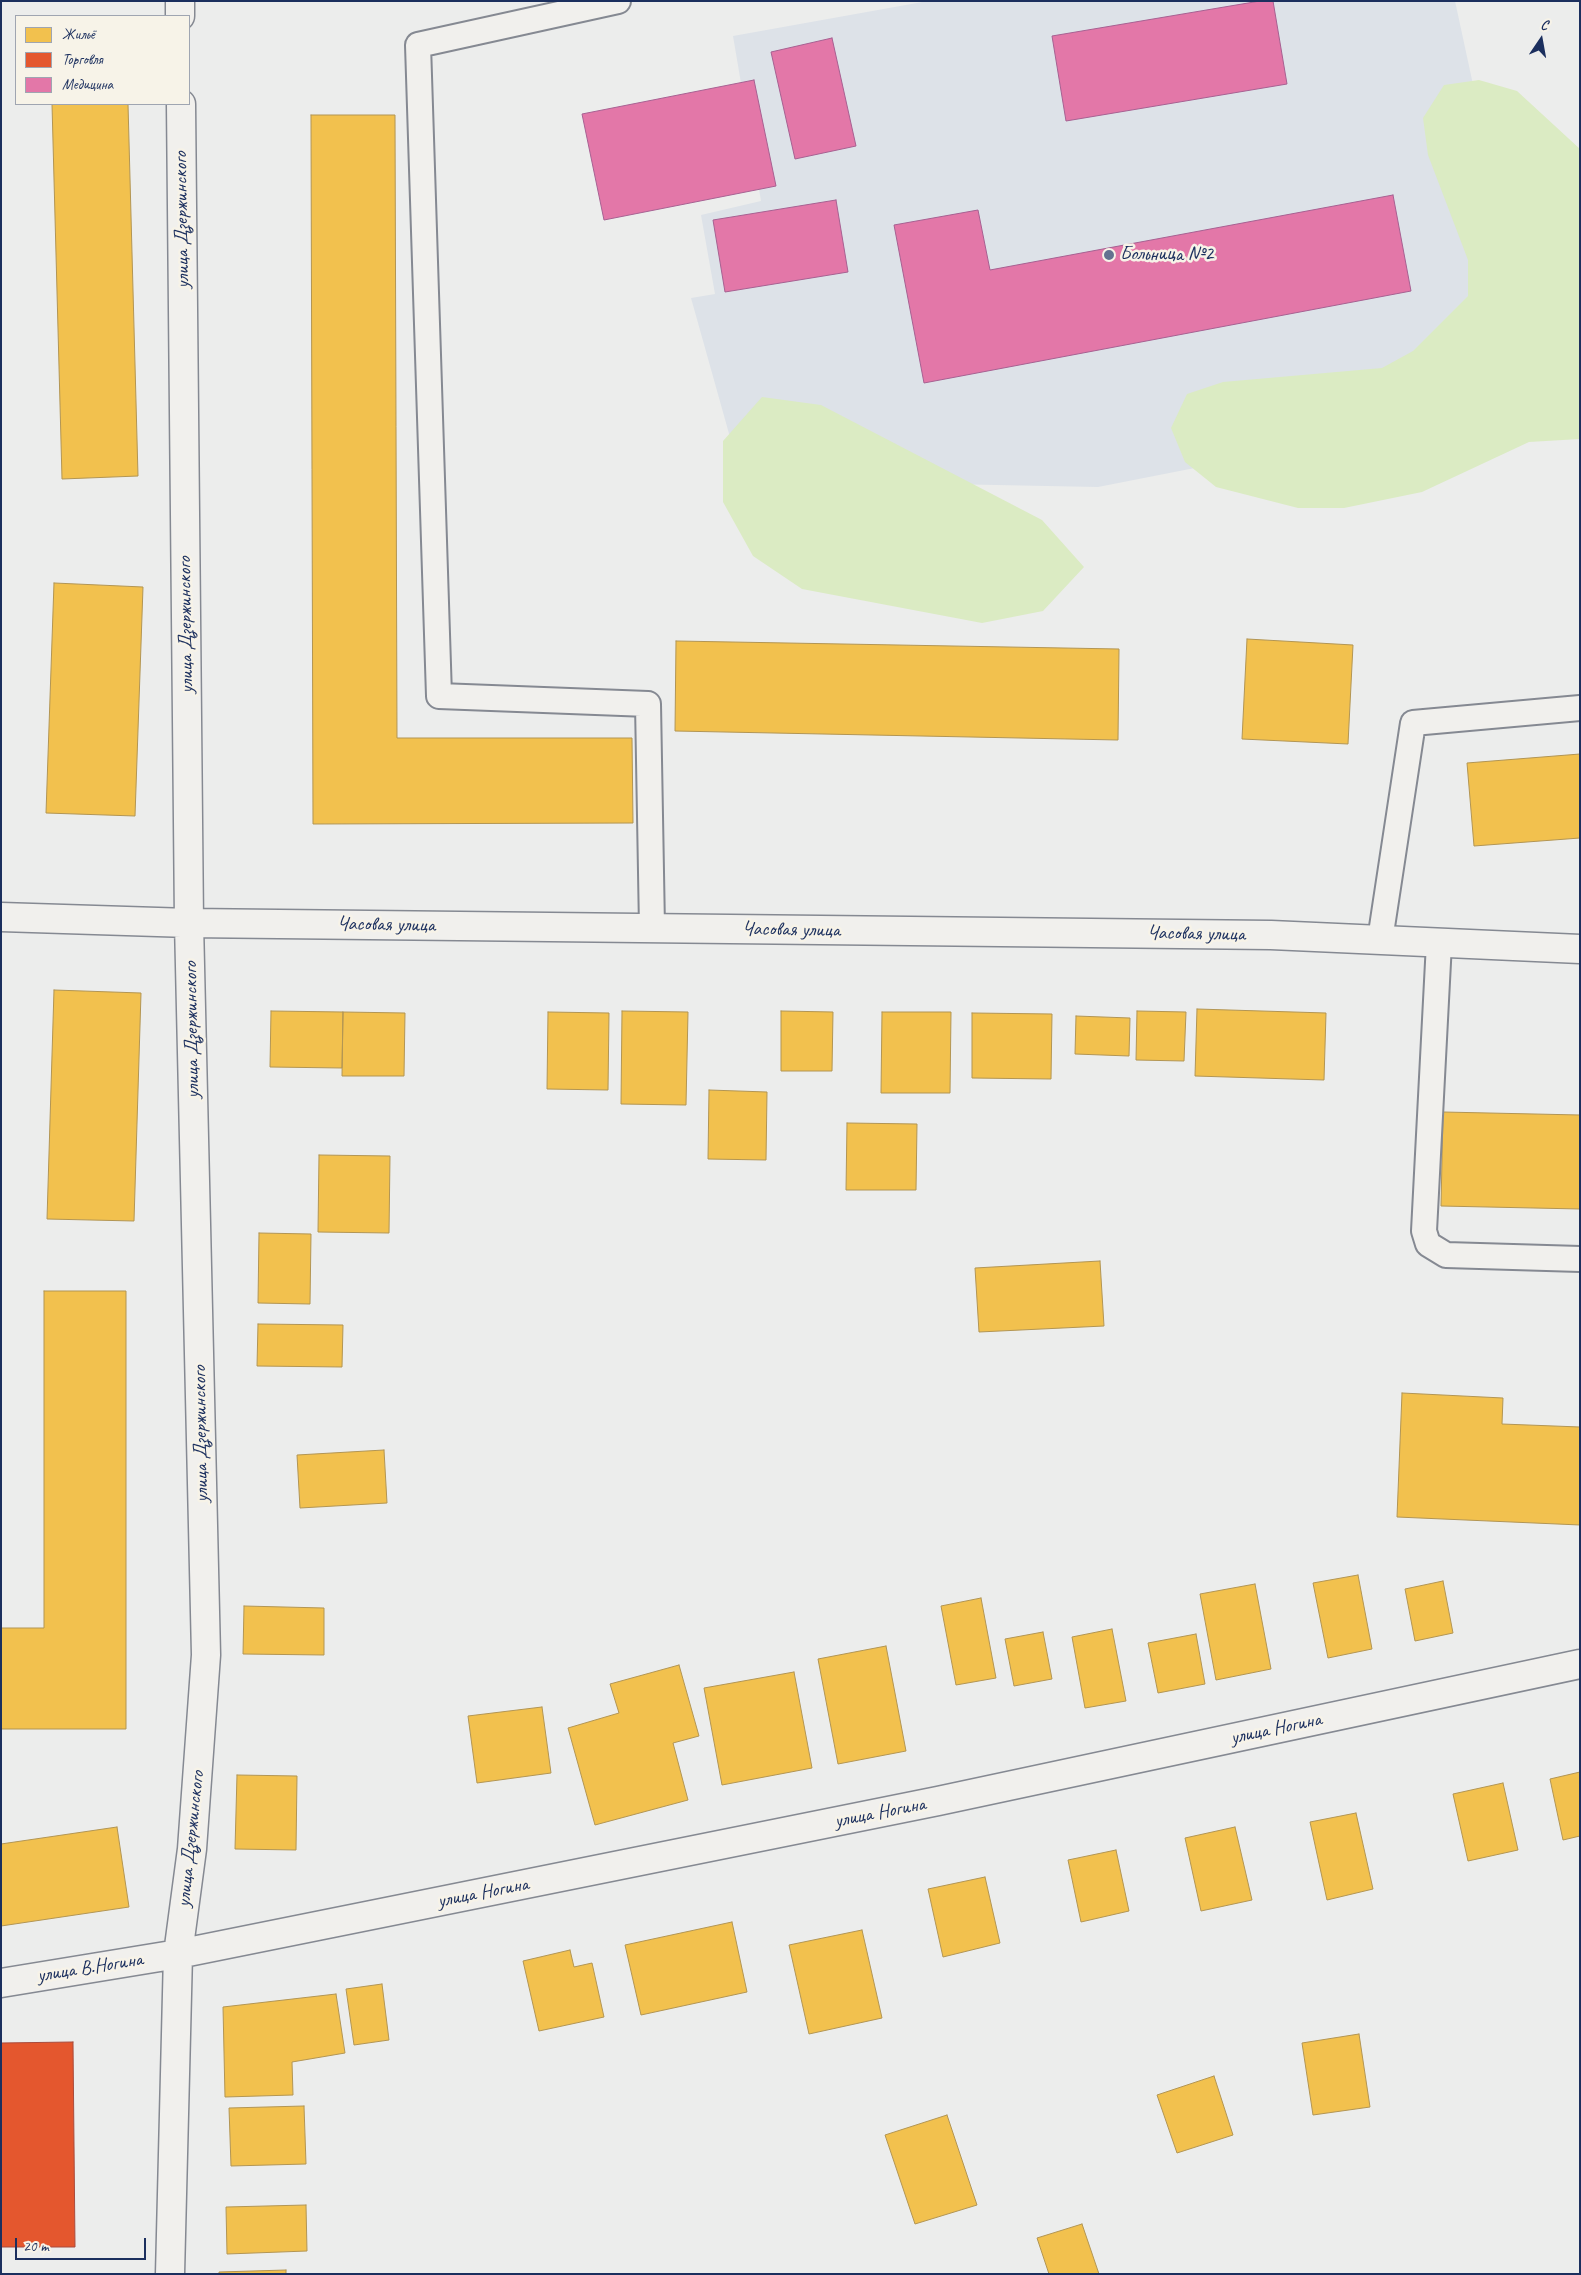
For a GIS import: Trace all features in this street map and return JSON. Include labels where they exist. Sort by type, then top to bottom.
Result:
[{"type":"street","points":[[180,1],[180,15]]},
{"type":"street","name":"улица Дзержинского","points":[[170,2274],[178,1954],[192,1849],[206,1656],[189,923],[181,105]]},
{"type":"street","name":"Часовая улица","points":[[1,917],[189,923],[1271,935],[1580,949]]},
{"type":"street","name":"улица Ногина","points":[[178,1954],[938,1801],[1580,1664]]},
{"type":"street","name":"улица В.Ногина","points":[[1,1983],[178,1954]]},
{"type":"lane","points":[[618,1],[418,45],[438,696],[648,704],[652,928]]},
{"type":"lane","points":[[1380,940],[1413,723],[1580,708]]},
{"type":"lane","points":[[1439,943],[1424,1231],[1428,1244],[1446,1254],[1580,1259]]},
{"type":"shaded area","name":"Больница №2","points":[[928,1],[1455,1],[1541,400],[1098,487],[742,480],[691,298],[715,294],[701,215],[761,201],[733,36]]},
{"type":"green space","points":[[1479,80],[1517,91],[1580,149],[1580,439],[1529,442],[1422,492],[1344,508],[1298,508],[1216,487],[1185,462],[1171,428],[1187,394],[1223,382],[1382,368],[1413,351],[1468,296],[1468,260],[1428,155],[1423,118],[1444,85]]},
{"type":"green space","points":[[762,397],[821,405],[1042,520],[1084,567],[1043,611],[982,623],[802,589],[753,556],[723,502],[723,441]]},
{"type":"building: Жильё","points":[[52,105],[128,105],[138,476],[62,479]]},
{"type":"building: Жильё","points":[[311,115],[395,115],[397,738],[632,738],[633,823],[313,824]]},
{"type":"building: Жильё","points":[[54,583],[143,587],[135,816],[46,813]]},
{"type":"building: Жильё","points":[[1247,639],[1353,645],[1348,744],[1242,739]]},
{"type":"building: Жильё","points":[[676,641],[1119,649],[1118,740],[675,731]]},
{"type":"building: Жильё","points":[[1580,754],[1580,838],[1474,846],[1467,763]]},
{"type":"building: Жильё","points":[[54,990],[141,993],[134,1221],[47,1219]]},
{"type":"building: Жильё","points":[[1197,1009],[1326,1013],[1324,1080],[1195,1076]]},
{"type":"building: Жильё","points":[[271,1011],[343,1012],[342,1068],[270,1067]]},
{"type":"building: Жильё","points":[[622,1011],[688,1012],[686,1105],[621,1104]]},
{"type":"building: Жильё","points":[[781,1011],[833,1012],[832,1071],[781,1071]]},
{"type":"building: Жильё","points":[[1137,1011],[1186,1012],[1184,1061],[1136,1060]]},
{"type":"building: Жильё","points":[[343,1012],[405,1013],[404,1076],[342,1076]]},
{"type":"building: Жильё","points":[[548,1012],[609,1013],[608,1090],[547,1089]]},
{"type":"building: Жильё","points":[[882,1012],[951,1012],[950,1093],[881,1093]]},
{"type":"building: Жильё","points":[[972,1013],[1052,1014],[1051,1079],[972,1078]]},
{"type":"building: Жильё","points":[[1076,1016],[1130,1018],[1129,1056],[1075,1054]]},
{"type":"building: Жильё","points":[[709,1090],[767,1092],[766,1160],[708,1159]]},
{"type":"building: Жильё","points":[[1443,1112],[1580,1115],[1580,1209],[1441,1206]]},
{"type":"building: Жильё","points":[[847,1123],[917,1124],[916,1190],[846,1190]]},
{"type":"building: Жильё","points":[[319,1155],[390,1156],[389,1233],[318,1232]]},
{"type":"building: Жильё","points":[[259,1233],[311,1234],[310,1304],[258,1303]]},
{"type":"building: Жильё","points":[[1100,1261],[1104,1326],[979,1332],[975,1268]]},
{"type":"building: Жильё","points":[[44,1291],[126,1291],[126,1729],[1,1729],[1,1628],[44,1628]]},
{"type":"building: Жильё","points":[[258,1324],[343,1325],[342,1367],[257,1366]]},
{"type":"building: Жильё","points":[[1402,1393],[1503,1398],[1502,1424],[1580,1427],[1580,1525],[1397,1517]]},
{"type":"building: Жильё","points":[[384,1450],[387,1503],[300,1508],[297,1455]]},
{"type":"building: Жильё","points":[[1358,1575],[1372,1649],[1328,1658],[1313,1583]]},
{"type":"building: Жильё","points":[[1443,1581],[1453,1633],[1415,1641],[1405,1589]]},
{"type":"building: Жильё","points":[[1255,1584],[1271,1669],[1216,1680],[1200,1594]]},
{"type":"building: Жильё","points":[[981,1598],[996,1678],[956,1685],[941,1606]]},
{"type":"building: Жильё","points":[[244,1606],[324,1608],[324,1655],[243,1654]]},
{"type":"building: Жильё","points":[[1112,1629],[1126,1701],[1085,1708],[1072,1637]]},
{"type":"building: Жильё","points":[[1043,1632],[1052,1679],[1014,1686],[1005,1639]]},
{"type":"building: Жильё","points":[[1196,1634],[1205,1684],[1158,1693],[1148,1643]]},
{"type":"building: Жильё","points":[[886,1646],[906,1751],[838,1764],[818,1659]]},
{"type":"building: Жильё","points":[[679,1665],[699,1736],[673,1743],[688,1800],[595,1825],[568,1728],[619,1713],[610,1684]]},
{"type":"building: Жильё","points":[[794,1672],[812,1768],[722,1785],[704,1688]]},
{"type":"building: Жильё","points":[[542,1707],[551,1773],[477,1783],[468,1716]]},
{"type":"building: Жильё","points":[[1580,1772],[1580,1836],[1563,1840],[1550,1779]]},
{"type":"building: Жильё","points":[[237,1775],[297,1776],[296,1850],[235,1849]]},
{"type":"building: Жильё","points":[[1503,1783],[1518,1850],[1468,1861],[1453,1794]]},
{"type":"building: Жильё","points":[[1356,1813],[1373,1889],[1327,1900],[1310,1822]]},
{"type":"building: Жильё","points":[[117,1827],[129,1907],[1,1926],[1,1844]]},
{"type":"building: Жильё","points":[[1235,1827],[1252,1900],[1201,1911],[1185,1838]]},
{"type":"building: Жильё","points":[[1116,1850],[1129,1911],[1081,1922],[1068,1860]]},
{"type":"building: Жильё","points":[[985,1877],[1000,1943],[943,1957],[928,1889]]},
{"type":"building: Жильё","points":[[732,1922],[747,1992],[641,2015],[625,1945]]},
{"type":"building: Жильё","points":[[862,1930],[882,2018],[809,2034],[789,1945]]},
{"type":"building: Жильё","points":[[570,1950],[574,1967],[592,1963],[604,2017],[539,2031],[523,1961]]},
{"type":"building: Жильё","points":[[382,1984],[389,2040],[354,2045],[346,1989]]},
{"type":"building: Жильё","points":[[336,1994],[345,2053],[292,2062],[293,2095],[225,2097],[223,2007]]},
{"type":"building: Жильё","points":[[1359,2034],[1370,2107],[1313,2115],[1302,2043]]},
{"type":"building: Жильё","points":[[1214,2076],[1233,2135],[1177,2153],[1157,2095]]},
{"type":"building: Жильё","points":[[304,2106],[306,2164],[231,2166],[229,2108]]},
{"type":"building: Жильё","points":[[947,2115],[977,2205],[915,2224],[885,2135]]},
{"type":"building: Жильё","points":[[306,2205],[307,2251],[227,2254],[226,2207]]},
{"type":"building: Жильё","points":[[1082,2224],[1099,2274],[1049,2274],[1037,2238]]},
{"type":"building: Жильё","points":[[286,2270],[286,2274],[219,2274],[219,2272]]},
{"type":"building: Торговля","points":[[73,2042],[75,2247],[1,2247],[1,2043]]},
{"type":"building: Медицина","points":[[1260,1],[1273,1],[1287,84],[1066,121],[1052,36]]},
{"type":"building: Медицина","points":[[832,38],[856,146],[795,159],[771,52]]},
{"type":"building: Медицина","points":[[754,80],[776,186],[604,220],[582,114]]},
{"type":"building: Медицина","points":[[1393,195],[1411,291],[924,383],[894,225],[978,210],[990,270]]},
{"type":"building: Медицина","points":[[836,200],[848,272],[725,292],[713,220]]},
{"type":"place","name":"Больница №2","points":[[1109,255]]}]
